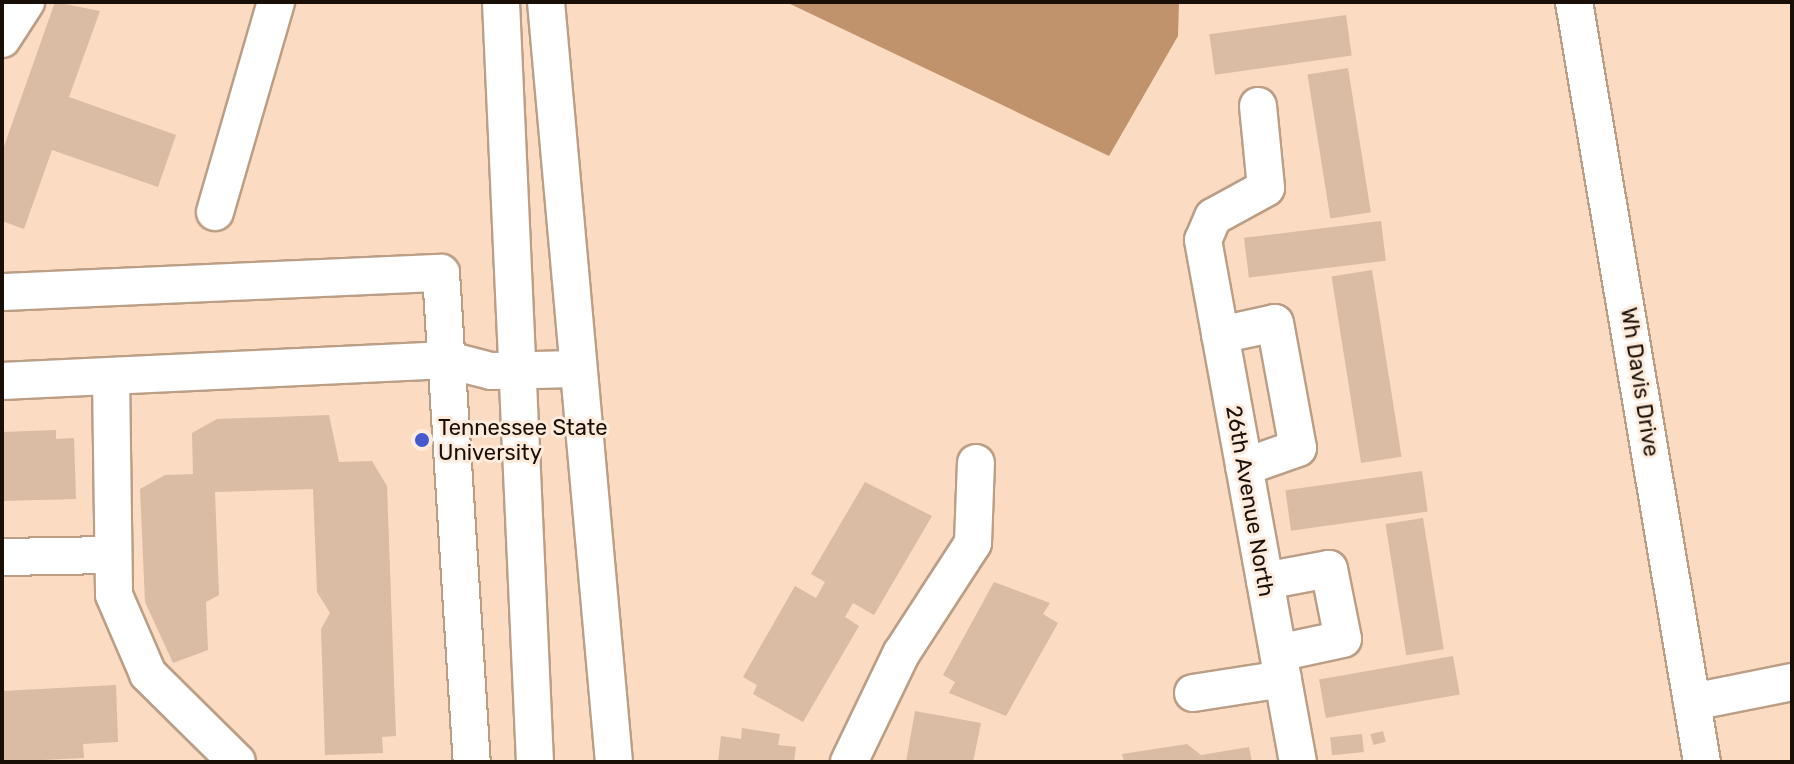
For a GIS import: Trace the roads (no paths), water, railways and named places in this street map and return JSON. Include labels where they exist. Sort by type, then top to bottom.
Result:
[{"type":"street","points":[[2,39],[26,2]]},
{"type":"street","points":[[215,212],[276,2]]},
{"type":"street","points":[[501,2],[535,762]]},
{"type":"street","points":[[546,2],[576,369],[614,762]]},
{"type":"street","name":"Wh Davis Drive","points":[[1574,2],[1702,762]]},
{"type":"street","name":"26th Avenue North","points":[[1258,106],[1266,188],[1213,217],[1203,240],[1298,762]]},
{"type":"street","points":[[2,292],[441,273],[472,762]]},
{"type":"street","points":[[1220,335],[1275,323],[1298,448],[1244,467]]},
{"type":"street","points":[[2,381],[448,360],[516,372],[576,369]]},
{"type":"street","points":[[111,376],[111,555],[114,595],[148,674],[214,755]]},
{"type":"street","points":[[849,762],[901,654],[973,543],[976,463]]},
{"type":"street","points":[[4,557],[111,555]]},
{"type":"street","points":[[1193,693],[1280,666],[1343,639],[1329,569],[1265,581]]},
{"type":"street","points":[[1692,702],[1792,682]]},
{"type":"place","name":"Tennessee State University","points":[[422,440]]}]
